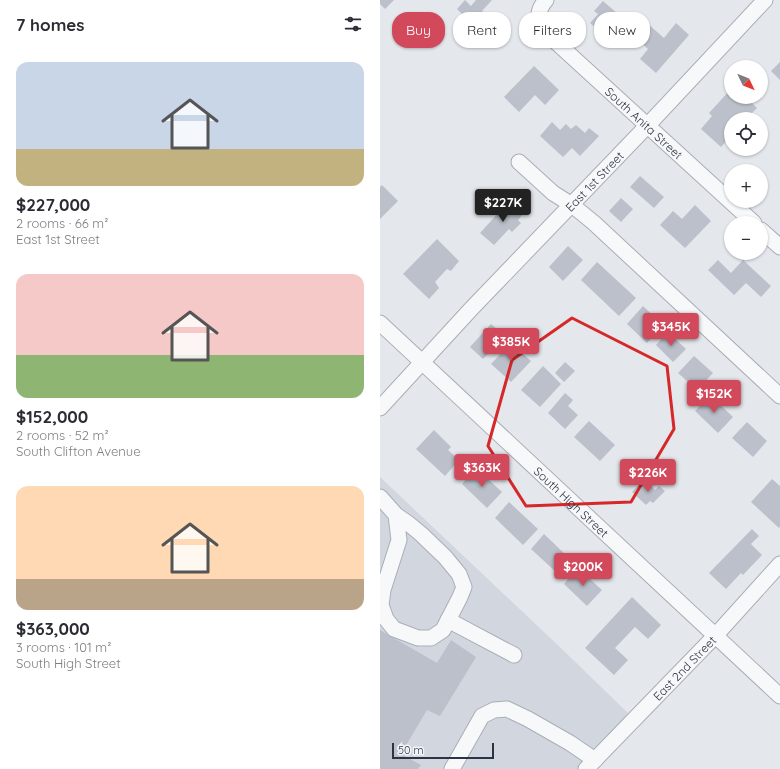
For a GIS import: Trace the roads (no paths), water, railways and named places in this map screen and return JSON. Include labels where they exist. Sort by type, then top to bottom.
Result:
[{"type":"street","name":"South Anita Street","points":[[546,0],[540,10],[538,20],[545,32],[746,216]]},
{"type":"street","name":"East 1st Street","points":[[380,408],[472,308],[572,205],[765,0]]},
{"type":"street","points":[[519,162],[553,193],[572,205],[594,223],[780,396]]},
{"type":"street","points":[[768,236],[780,247]]},
{"type":"street","name":"South High Street","points":[[380,323],[780,696]]},
{"type":"street","points":[[380,497],[396,515],[421,534],[445,557],[459,574],[464,587],[460,598],[443,630],[431,638],[418,638],[394,629],[386,619],[381,605],[383,590],[399,540],[396,515]]},
{"type":"street","name":"East 2nd Street","points":[[591,764],[715,636],[780,564]]},
{"type":"street","points":[[448,620],[514,655]]},
{"type":"street","points":[[452,769],[482,716],[494,710],[507,709],[570,743],[591,764]]}]
